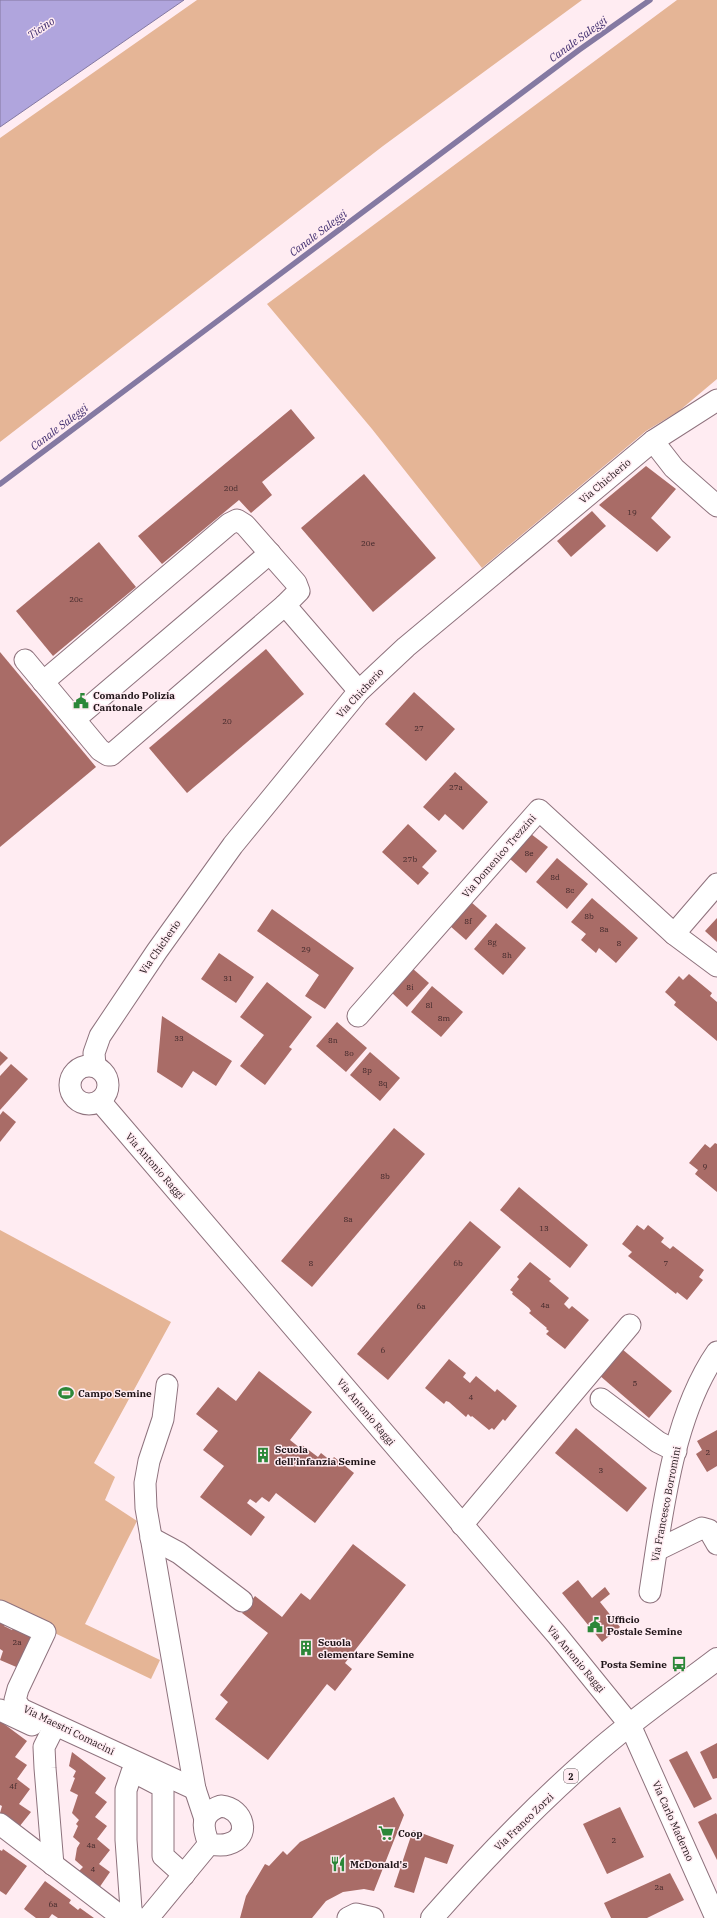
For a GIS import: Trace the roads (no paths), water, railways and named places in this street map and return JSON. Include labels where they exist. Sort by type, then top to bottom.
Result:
[{"type":"main road","name":"Via Franco Zorzi","points":[[432,1918],[502,1842],[592,1756],[717,1659]]},
{"type":"street","name":"Via Chicherio","points":[[95,1066],[94,1053],[100,1036],[161,945],[233,845],[359,691],[406,647],[653,441],[717,400]]},
{"type":"street","points":[[653,441],[674,468],[717,506]]},
{"type":"street","points":[[25,660],[43,682],[100,750],[108,755],[286,605],[296,596],[299,588],[245,525],[237,520],[233,521],[43,682]]},
{"type":"street","points":[[74,719],[270,553]]},
{"type":"street","points":[[286,605],[359,691]]},
{"type":"street","name":"Via Domenico Trezzini","points":[[358,1016],[539,810],[674,934],[717,966]]},
{"type":"street","points":[[674,934],[717,884]]},
{"type":"street","points":[[95,1066],[104,1073],[108,1084],[108,1090],[101,1100],[90,1104],[79,1101],[74,1097],[70,1086],[70,1080],[77,1070],[82,1067],[95,1066]]},
{"type":"street","name":"Via Antonio Raggi","points":[[101,1100],[105,1107],[557,1635],[630,1725]]},
{"type":"street","points":[[462,1525],[630,1325]]},
{"type":"street","name":"Via Francesco Borromini","points":[[650,1592],[663,1509],[679,1436],[698,1387],[709,1364],[717,1352]]},
{"type":"street","points":[[167,1385],[163,1419],[158,1441],[149,1461],[145,1483],[151,1538],[195,1789],[205,1819],[204,1830],[209,1844]]},
{"type":"street","points":[[601,1399],[658,1442],[676,1451]]},
{"type":"street","points":[[657,1550],[702,1528],[709,1530],[717,1544]]},
{"type":"street","points":[[151,1538],[179,1552],[242,1601]]},
{"type":"street","name":"Via Maestri Comacini","points":[[0,1610],[45,1632],[18,1689],[15,1700],[22,1709],[195,1789]]},
{"type":"street","name":"Via Maestri Comacini","points":[[0,1710],[162,1787],[163,1856],[184,1875]]},
{"type":"street","name":"Via Carlo Maderno","points":[[630,1725],[711,1892],[716,1918]]},
{"type":"street","name":"Via Maestri Comacini","points":[[51,1733],[44,1747],[53,1865]]},
{"type":"street","points":[[132,1772],[126,1790],[126,1833],[131,1909],[134,1918]]},
{"type":"street","points":[[205,1819],[209,1812],[221,1806],[233,1810],[242,1819],[241,1832],[234,1842],[222,1845],[209,1844]]},
{"type":"street","points":[[0,1824],[123,1918]]},
{"type":"street","points":[[0,1837],[108,1918]]},
{"type":"street","points":[[148,1918],[209,1844]]},
{"type":"street","points":[[348,1918],[356,1914],[373,1918]]},
{"type":"water","name":"Ticino","points":[[0,0],[184,0],[0,127]]},
{"type":"waterway","name":"Canale Saleggi","points":[[0,484],[579,50],[650,0]]},
{"type":"place","name":"Comando Polizia Cantonale","points":[[81,701]]},
{"type":"place","name":"Campo Semine","points":[[66,1393]]},
{"type":"place","name":"Scuola dell’infanzia Semine","points":[[263,1455]]},
{"type":"place","name":"Ufficio Postale Semine","points":[[595,1625]]},
{"type":"place","name":"Scuola elementare Semine","points":[[306,1648]]},
{"type":"place","name":"Posta Semine","points":[[679,1664]]},
{"type":"place","name":"Coop","points":[[386,1833]]},
{"type":"place","name":"McDonald's","points":[[338,1864]]}]
